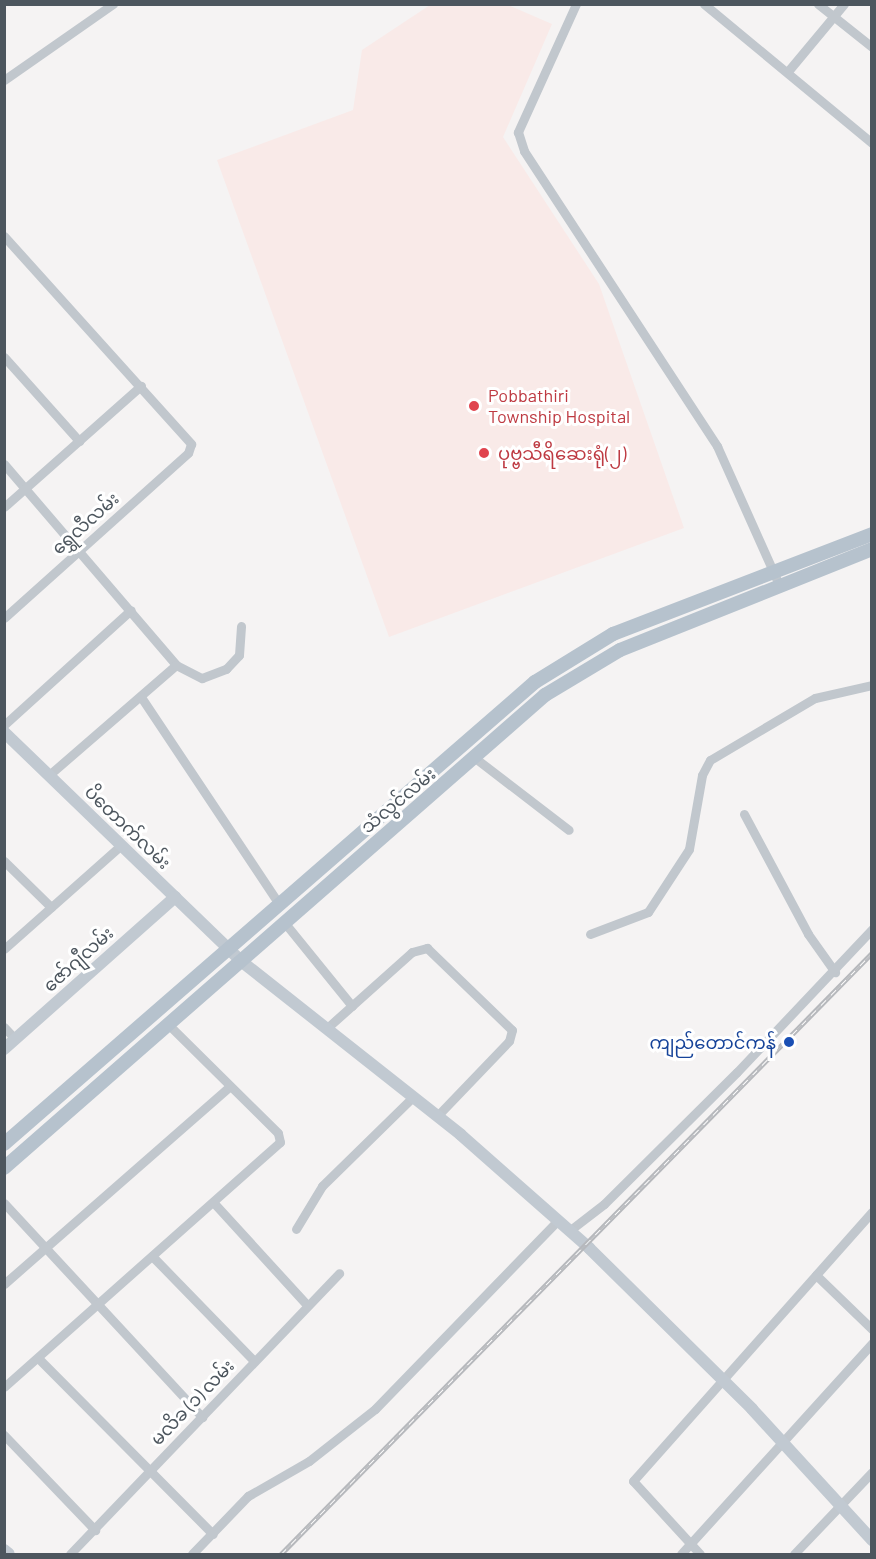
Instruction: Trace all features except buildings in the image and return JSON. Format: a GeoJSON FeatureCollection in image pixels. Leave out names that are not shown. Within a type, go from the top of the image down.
{"type":"FeatureCollection","features":[{"type":"Feature","properties":{"kind":"main road","name":"သံလွင်လမ်း"},"geometry":{"type":"LineString","coordinates":[[4,1168],[170,1026],[343,870],[582,670],[872,534]]}},
{"type":"Feature","properties":{"kind":"main road","name":"သံလွင်လမ်း"},"geometry":{"type":"LineString","coordinates":[[279,904],[561,666],[613,634],[872,549]]}},
{"type":"Feature","properties":{"kind":"main road"},"geometry":{"type":"LineString","coordinates":[[4,1144],[279,904]]}},
{"type":"Feature","properties":{"kind":"street"},"geometry":{"type":"LineString","coordinates":[[4,80],[113,4]]}},
{"type":"Feature","properties":{"kind":"street"},"geometry":{"type":"LineString","coordinates":[[576,4],[518,132],[524,151],[717,446],[778,580]]}},
{"type":"Feature","properties":{"kind":"street"},"geometry":{"type":"LineString","coordinates":[[704,4],[789,70],[872,143]]}},
{"type":"Feature","properties":{"kind":"street"},"geometry":{"type":"LineString","coordinates":[[818,4],[872,47]]}},
{"type":"Feature","properties":{"kind":"street"},"geometry":{"type":"LineString","coordinates":[[789,70],[843,4]]}},
{"type":"Feature","properties":{"kind":"street"},"geometry":{"type":"LineString","coordinates":[[4,236],[141,386],[4,507]]}},
{"type":"Feature","properties":{"kind":"street"},"geometry":{"type":"LineString","coordinates":[[4,357],[79,441]]}},
{"type":"Feature","properties":{"kind":"street","name":"ရွှေလီလမ်း"},"geometry":{"type":"LineString","coordinates":[[4,618],[188,453],[189,440],[141,386]]}},
{"type":"Feature","properties":{"kind":"street"},"geometry":{"type":"LineString","coordinates":[[4,464],[81,549],[176,665],[202,678],[226,669],[239,655],[241,626]]}},
{"type":"Feature","properties":{"kind":"street"},"geometry":{"type":"LineString","coordinates":[[4,725],[132,610]]}},
{"type":"Feature","properties":{"kind":"street"},"geometry":{"type":"LineString","coordinates":[[48,776],[176,665]]}},
{"type":"Feature","properties":{"kind":"street"},"geometry":{"type":"LineString","coordinates":[[590,934],[648,912],[689,849],[702,775],[710,760],[815,698],[872,685]]}},
{"type":"Feature","properties":{"kind":"street"},"geometry":{"type":"LineString","coordinates":[[141,697],[279,904]]}},
{"type":"Feature","properties":{"kind":"street","name":"ပိတောက်လမ်း"},"geometry":{"type":"LineString","coordinates":[[4,732],[241,961],[413,1096],[568,1230],[724,1380],[843,1504],[872,1540]]}},
{"type":"Feature","properties":{"kind":"street"},"geometry":{"type":"LineString","coordinates":[[475,758],[569,830]]}},
{"type":"Feature","properties":{"kind":"street"},"geometry":{"type":"LineString","coordinates":[[744,814],[808,934],[835,972]]}},
{"type":"Feature","properties":{"kind":"street"},"geometry":{"type":"LineString","coordinates":[[4,949],[122,845]]}},
{"type":"Feature","properties":{"kind":"street"},"geometry":{"type":"LineString","coordinates":[[4,861],[51,907]]}},
{"type":"Feature","properties":{"kind":"street","name":"ဇော်ဂျီလမ်း"},"geometry":{"type":"LineString","coordinates":[[4,1049],[175,897]]}},
{"type":"Feature","properties":{"kind":"street"},"geometry":{"type":"LineString","coordinates":[[284,922],[352,1006]]}},
{"type":"Feature","properties":{"kind":"street"},"geometry":{"type":"LineString","coordinates":[[568,1230],[620,1188],[835,972],[872,929]]}},
{"type":"Feature","properties":{"kind":"street"},"geometry":{"type":"LineString","coordinates":[[327,1028],[420,947],[458,974],[509,1023],[509,1041],[437,1116]]}},
{"type":"Feature","properties":{"kind":"street"},"geometry":{"type":"LineString","coordinates":[[4,1387],[280,1142],[278,1133],[170,1026]]}},
{"type":"Feature","properties":{"kind":"street"},"geometry":{"type":"LineString","coordinates":[[4,1027],[15,1039]]}},
{"type":"Feature","properties":{"kind":"street"},"geometry":{"type":"LineString","coordinates":[[4,1284],[230,1086]]}},
{"type":"Feature","properties":{"kind":"street"},"geometry":{"type":"LineString","coordinates":[[296,1229],[322,1186],[413,1096]]}},
{"type":"Feature","properties":{"kind":"street"},"geometry":{"type":"LineString","coordinates":[[213,1202],[307,1305]]}},
{"type":"Feature","properties":{"kind":"street"},"geometry":{"type":"LineString","coordinates":[[4,1203],[202,1417]]}},
{"type":"Feature","properties":{"kind":"street"},"geometry":{"type":"LineString","coordinates":[[700,1554],[633,1481],[872,1212]]}},
{"type":"Feature","properties":{"kind":"street"},"geometry":{"type":"LineString","coordinates":[[192,1554],[248,1496],[309,1461],[375,1409],[557,1221]]}},
{"type":"Feature","properties":{"kind":"street"},"geometry":{"type":"LineString","coordinates":[[152,1256],[254,1361]]}},
{"type":"Feature","properties":{"kind":"street","name":"မလိခ (၁) လမ်း"},"geometry":{"type":"LineString","coordinates":[[70,1554],[339,1273]]}},
{"type":"Feature","properties":{"kind":"street"},"geometry":{"type":"LineString","coordinates":[[816,1275],[872,1329]]}},
{"type":"Feature","properties":{"kind":"street"},"geometry":{"type":"LineString","coordinates":[[681,1554],[785,1444],[872,1343]]}},
{"type":"Feature","properties":{"kind":"street"},"geometry":{"type":"LineString","coordinates":[[38,1358],[148,1473],[213,1534]]}},
{"type":"Feature","properties":{"kind":"street"},"geometry":{"type":"LineString","coordinates":[[4,1435],[95,1530]]}},
{"type":"Feature","properties":{"kind":"street"},"geometry":{"type":"LineString","coordinates":[[794,1554],[872,1472]]}},
{"type":"Feature","properties":{"kind":"street"},"geometry":{"type":"LineString","coordinates":[[4,1550],[9,1554]]}},
{"type":"Feature","properties":{"kind":"shaded area","name":"Pobbathiri Township Hospital"},"geometry":{"type":"Polygon","coordinates":[[[430,5],[508,5],[552,24],[503,137],[599,284],[684,528],[389,637],[217,160],[353,110],[362,50],[430,5]]]}},
{"type":"Feature","properties":{"kind":"railway"},"geometry":{"type":"LineString","coordinates":[[281,1554],[872,953]]}},
{"type":"Feature","properties":{"kind":"place","name":"Pobbathiri Township Hospital"},"geometry":{"type":"Point","coordinates":[474,406]}},
{"type":"Feature","properties":{"kind":"place","name":"ပုဗ္ဗသီရိဆေးရုံ(၂)"},"geometry":{"type":"Point","coordinates":[484,453]}},
{"type":"Feature","properties":{"kind":"place","name":"ကျည်တောင်ကန်"},"geometry":{"type":"Point","coordinates":[789,1042]}}]}
